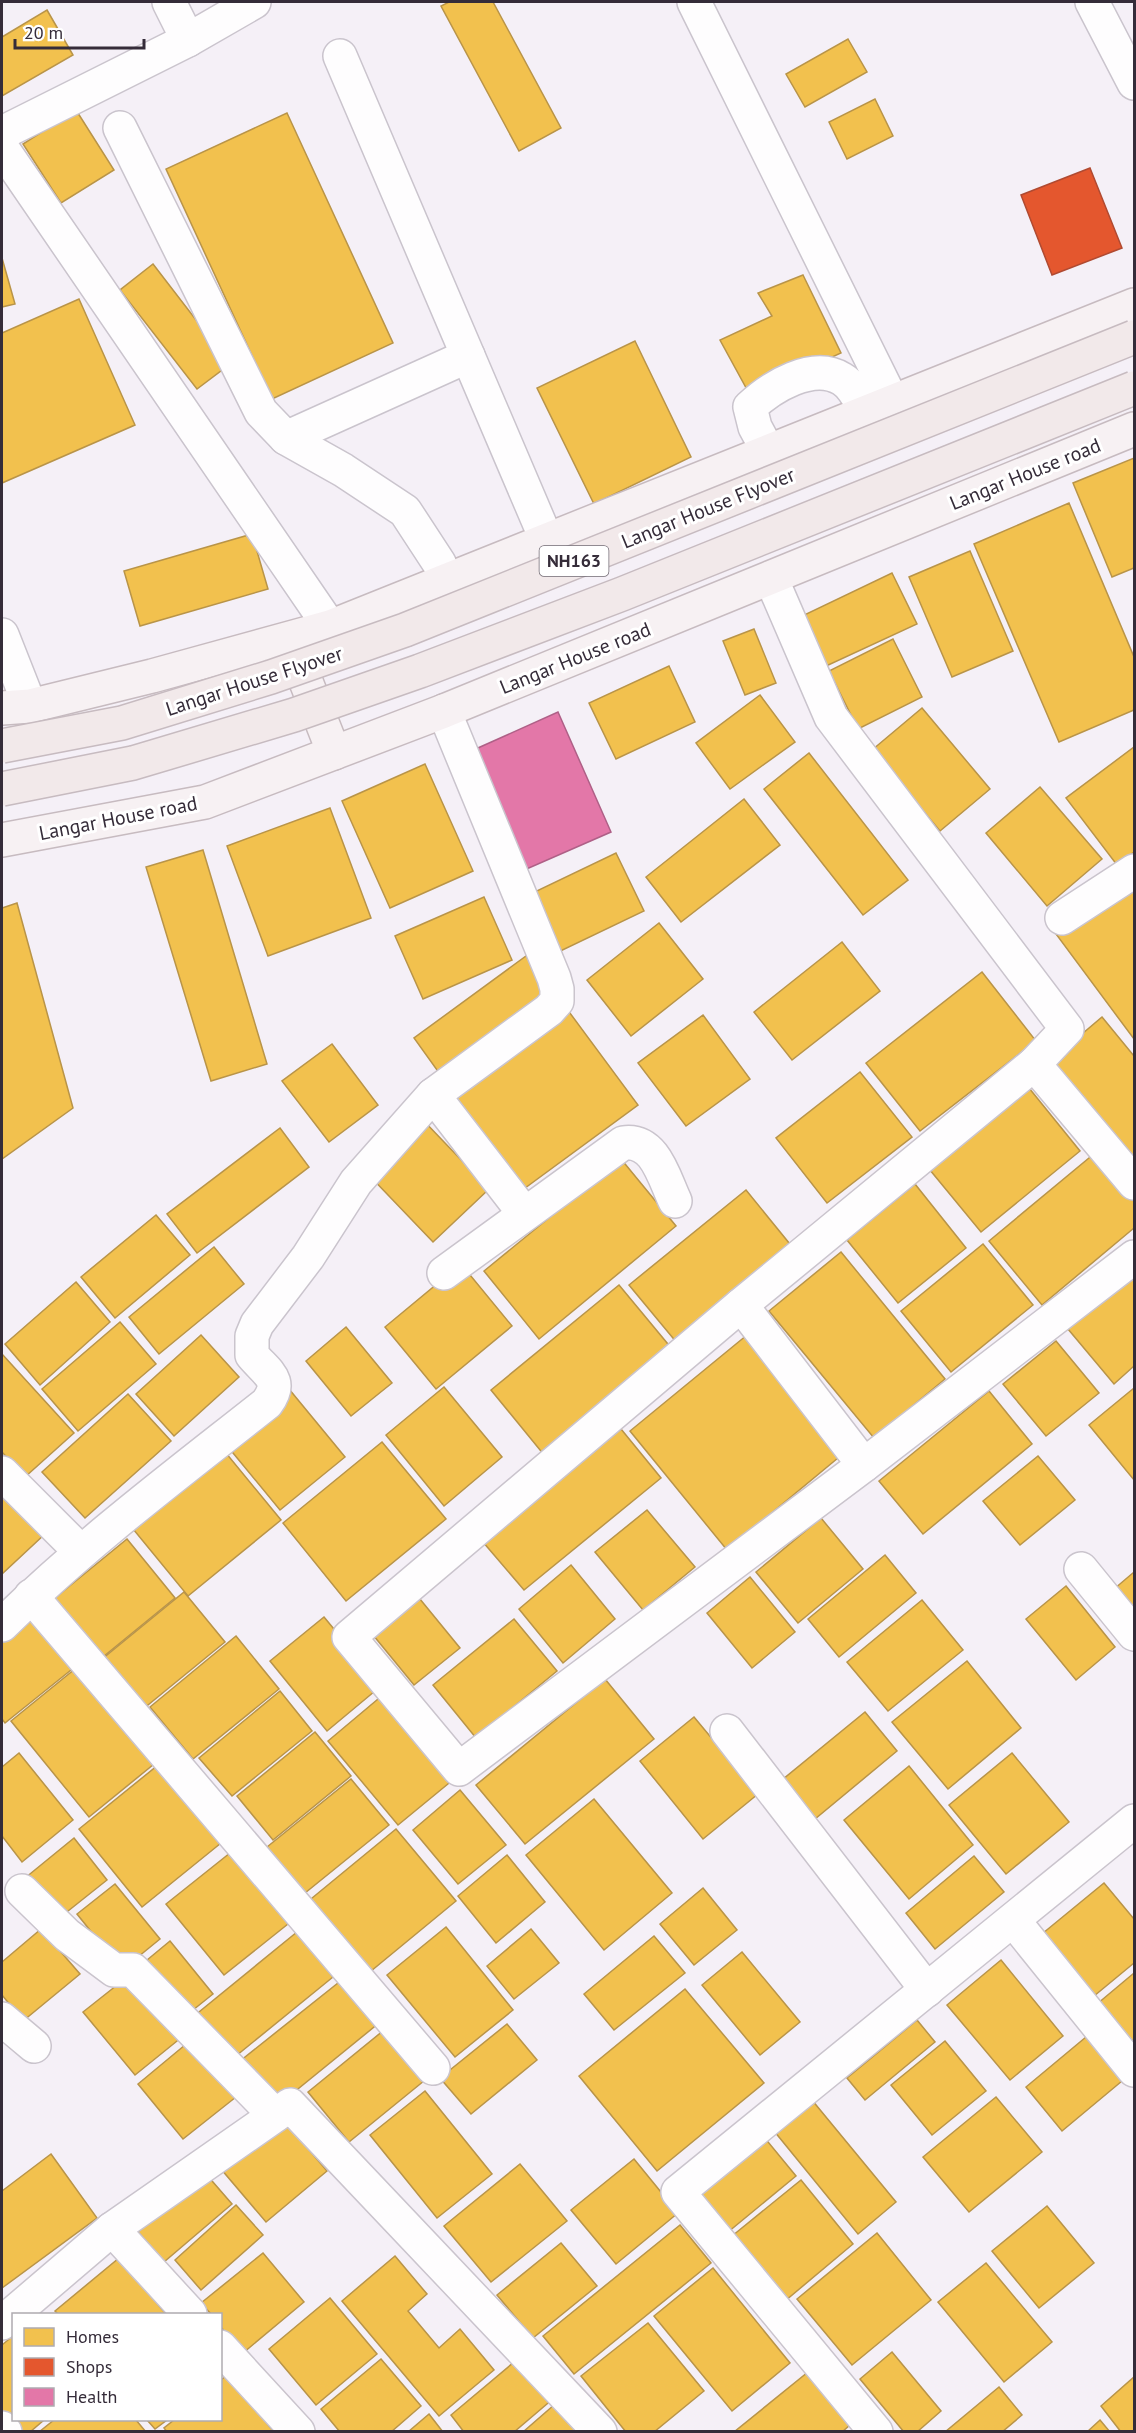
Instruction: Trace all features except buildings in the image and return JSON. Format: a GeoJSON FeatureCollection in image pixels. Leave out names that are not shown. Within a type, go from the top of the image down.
{"type":"FeatureCollection","features":[{"type":"Feature","properties":{"kind":"highway","name":"Langar House Flyover"},"geometry":{"type":"LineString","coordinates":[[2,746],[122,723],[271,677],[405,630],[1134,337]]}},
{"type":"Feature","properties":{"kind":"highway","name":"NH163"},"geometry":{"type":"LineString","coordinates":[[2,789],[133,763],[294,715],[420,671],[622,594],[1134,388]]}},
{"type":"Feature","properties":{"kind":"main road"},"geometry":{"type":"LineString","coordinates":[[16,707],[330,627],[1134,305]]}},
{"type":"Feature","properties":{"kind":"main road","name":"Langar House road"},"geometry":{"type":"LineString","coordinates":[[2,840],[205,802],[444,711],[1134,429]]}},
{"type":"Feature","properties":{"kind":"main road"},"geometry":{"type":"LineString","coordinates":[[290,639],[334,753]]}},
{"type":"Feature","properties":{"kind":"street"},"geometry":{"type":"LineString","coordinates":[[169,2],[188,40]]}},
{"type":"Feature","properties":{"kind":"street"},"geometry":{"type":"LineString","coordinates":[[2,133],[188,40],[254,2]]}},
{"type":"Feature","properties":{"kind":"street"},"geometry":{"type":"LineString","coordinates":[[694,2],[880,408]]}},
{"type":"Feature","properties":{"kind":"street"},"geometry":{"type":"LineString","coordinates":[[1092,2],[1134,83]]}},
{"type":"Feature","properties":{"kind":"street"},"geometry":{"type":"LineString","coordinates":[[340,56],[547,541]]}},
{"type":"Feature","properties":{"kind":"street"},"geometry":{"type":"LineString","coordinates":[[120,128],[261,412],[286,438],[343,470],[405,511],[439,562],[447,581]]}},
{"type":"Feature","properties":{"kind":"street"},"geometry":{"type":"LineString","coordinates":[[2,148],[330,627]]}},
{"type":"Feature","properties":{"kind":"street"},"geometry":{"type":"LineString","coordinates":[[286,438],[468,356]]}},
{"type":"Feature","properties":{"kind":"street"},"geometry":{"type":"LineString","coordinates":[[768,451],[755,427],[750,407],[763,395],[788,382],[809,374],[830,373],[880,408]]}},
{"type":"Feature","properties":{"kind":"street"},"geometry":{"type":"LineString","coordinates":[[771,578],[831,717],[1067,1029],[1034,1064],[741,1305],[349,1637],[459,1769],[864,1465],[1134,1257]]}},
{"type":"Feature","properties":{"kind":"street"},"geometry":{"type":"LineString","coordinates":[[2,635],[16,707]]}},
{"type":"Feature","properties":{"kind":"street"},"geometry":{"type":"LineString","coordinates":[[2,1625],[81,1552],[267,1403],[275,1393],[271,1377],[252,1355],[252,1336],[257,1324],[308,1257],[356,1182],[433,1095],[540,1018],[557,1001],[557,989],[444,711]]}},
{"type":"Feature","properties":{"kind":"street"},"geometry":{"type":"LineString","coordinates":[[1062,918],[1134,871]]}},
{"type":"Feature","properties":{"kind":"street"},"geometry":{"type":"LineString","coordinates":[[1034,1064],[1134,1183]]}},
{"type":"Feature","properties":{"kind":"street"},"geometry":{"type":"LineString","coordinates":[[433,1095],[524,1213]]}},
{"type":"Feature","properties":{"kind":"street"},"geometry":{"type":"LineString","coordinates":[[444,1273],[623,1143],[635,1141],[650,1151],[675,1201]]}},
{"type":"Feature","properties":{"kind":"street"},"geometry":{"type":"LineString","coordinates":[[741,1305],[864,1465]]}},
{"type":"Feature","properties":{"kind":"street"},"geometry":{"type":"LineString","coordinates":[[2,1473],[81,1552]]}},
{"type":"Feature","properties":{"kind":"street"},"geometry":{"type":"LineString","coordinates":[[1081,1569],[1134,1635]]}},
{"type":"Feature","properties":{"kind":"street"},"geometry":{"type":"LineString","coordinates":[[31,1596],[432,2068]]}},
{"type":"Feature","properties":{"kind":"street"},"geometry":{"type":"LineString","coordinates":[[727,1731],[927,1990]]}},
{"type":"Feature","properties":{"kind":"street"},"geometry":{"type":"LineString","coordinates":[[876,2432],[678,2192],[1134,1821]]}},
{"type":"Feature","properties":{"kind":"street"},"geometry":{"type":"LineString","coordinates":[[22,1891],[68,1935],[114,1970],[133,1970],[275,2115]]}},
{"type":"Feature","properties":{"kind":"street"},"geometry":{"type":"LineString","coordinates":[[1013,1920],[1134,2070]]}},
{"type":"Feature","properties":{"kind":"street"},"geometry":{"type":"LineString","coordinates":[[2,2019],[34,2046]]}},
{"type":"Feature","properties":{"kind":"street"},"geometry":{"type":"LineString","coordinates":[[14,2313],[112,2229],[291,2105],[600,2432]]}},
{"type":"Feature","properties":{"kind":"street"},"geometry":{"type":"LineString","coordinates":[[112,2229],[189,2313]]}},
{"type":"Feature","properties":{"kind":"street"},"geometry":{"type":"LineString","coordinates":[[222,2349],[298,2432]]}},
{"type":"Feature","properties":{"kind":"street"},"geometry":{"type":"LineString","coordinates":[[2,2428],[5,2432]]}}]}
